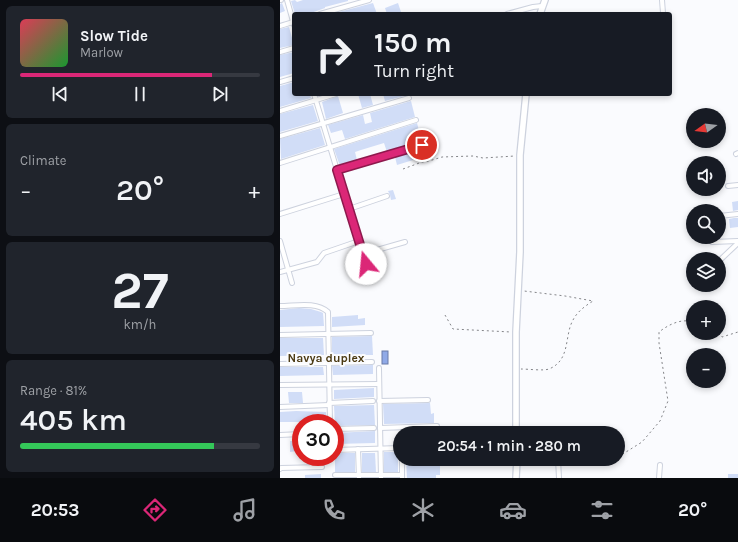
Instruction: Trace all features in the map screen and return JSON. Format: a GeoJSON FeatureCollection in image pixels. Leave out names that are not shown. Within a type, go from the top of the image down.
{"type":"FeatureCollection","features":[{"type":"Feature","properties":{"kind":"street"},"geometry":{"type":"LineString","coordinates":[[287,0],[292,17]]}},
{"type":"Feature","properties":{"kind":"street"},"geometry":{"type":"LineString","coordinates":[[327,12],[369,0]]}},
{"type":"Feature","properties":{"kind":"street"},"geometry":{"type":"LineString","coordinates":[[540,12],[545,0]]}},
{"type":"Feature","properties":{"kind":"street"},"geometry":{"type":"LineString","coordinates":[[662,0],[663,12]]}},
{"type":"Feature","properties":{"kind":"street"},"geometry":{"type":"LineString","coordinates":[[513,12],[532,6],[542,6]]}},
{"type":"Feature","properties":{"kind":"street"},"geometry":{"type":"LineString","coordinates":[[280,26],[292,24]]}},
{"type":"Feature","properties":{"kind":"street"},"geometry":{"type":"LineString","coordinates":[[280,52],[292,49]]}},
{"type":"Feature","properties":{"kind":"street"},"geometry":{"type":"LineString","coordinates":[[280,82],[292,79]]}},
{"type":"Feature","properties":{"kind":"street"},"geometry":{"type":"LineString","coordinates":[[315,96],[369,275]]}},
{"type":"Feature","properties":{"kind":"street"},"geometry":{"type":"LineString","coordinates":[[280,111],[329,96]]}},
{"type":"Feature","properties":{"kind":"street"},"geometry":{"type":"LineString","coordinates":[[516,426],[516,332],[520,252],[520,155],[526,96]]}},
{"type":"Feature","properties":{"kind":"street"},"geometry":{"type":"LineString","coordinates":[[280,136],[410,98]]}},
{"type":"Feature","properties":{"kind":"street"},"geometry":{"type":"LineString","coordinates":[[280,163],[416,120]]}},
{"type":"Feature","properties":{"kind":"street"},"geometry":{"type":"LineString","coordinates":[[337,170],[422,145]]}},
{"type":"Feature","properties":{"kind":"street"},"geometry":{"type":"LineString","coordinates":[[728,186],[738,185]]}},
{"type":"Feature","properties":{"kind":"street"},"geometry":{"type":"LineString","coordinates":[[280,214],[344,194]]}},
{"type":"Feature","properties":{"kind":"street"},"geometry":{"type":"LineString","coordinates":[[349,209],[387,196]]}},
{"type":"Feature","properties":{"kind":"street"},"geometry":{"type":"LineString","coordinates":[[726,215],[738,214]]}},
{"type":"Feature","properties":{"kind":"street"},"geometry":{"type":"LineString","coordinates":[[280,241],[292,283]]}},
{"type":"Feature","properties":{"kind":"street"},"geometry":{"type":"LineString","coordinates":[[280,272],[317,262],[324,253],[359,242]]}},
{"type":"Feature","properties":{"kind":"street"},"geometry":{"type":"LineString","coordinates":[[363,254],[405,242]]}},
{"type":"Feature","properties":{"kind":"street"},"geometry":{"type":"LineString","coordinates":[[726,242],[738,242]]}},
{"type":"Feature","properties":{"kind":"street"},"geometry":{"type":"LineString","coordinates":[[726,254],[738,242]]}},
{"type":"Feature","properties":{"kind":"street"},"geometry":{"type":"LineString","coordinates":[[280,306],[312,305],[328,312],[330,414]]}},
{"type":"Feature","properties":{"kind":"street"},"geometry":{"type":"LineString","coordinates":[[280,335],[371,333]]}},
{"type":"Feature","properties":{"kind":"street"},"geometry":{"type":"LineString","coordinates":[[280,364],[372,362]]}},
{"type":"Feature","properties":{"kind":"street"},"geometry":{"type":"LineString","coordinates":[[378,368],[381,477]]}},
{"type":"Feature","properties":{"kind":"street"},"geometry":{"type":"LineString","coordinates":[[280,385],[379,384]]}},
{"type":"Feature","properties":{"kind":"street"},"geometry":{"type":"LineString","coordinates":[[379,401],[428,400]]}},
{"type":"Feature","properties":{"kind":"street"},"geometry":{"type":"LineString","coordinates":[[280,407],[373,401]]}},
{"type":"Feature","properties":{"kind":"street"},"geometry":{"type":"LineString","coordinates":[[344,429],[374,428]]}},
{"type":"Feature","properties":{"kind":"street"},"geometry":{"type":"LineString","coordinates":[[380,428],[393,428]]}},
{"type":"Feature","properties":{"kind":"street"},"geometry":{"type":"LineString","coordinates":[[280,435],[292,434]]}},
{"type":"Feature","properties":{"kind":"street"},"geometry":{"type":"LineString","coordinates":[[344,450],[393,448]]}},
{"type":"Feature","properties":{"kind":"street"},"geometry":{"type":"LineString","coordinates":[[358,449],[359,477]]}},
{"type":"Feature","properties":{"kind":"street"},"geometry":{"type":"LineString","coordinates":[[659,478],[660,465]]}},
{"type":"Feature","properties":{"kind":"street"},"geometry":{"type":"LineString","coordinates":[[335,475],[359,477],[402,477],[402,466]]}},
{"type":"Feature","properties":{"kind":"street"},"geometry":{"type":"LineString","coordinates":[[516,478],[517,466]]}},
{"type":"Feature","properties":{"kind":"street"},"geometry":{"type":"LineString","coordinates":[[558,466],[559,478]]}},
{"type":"Feature","properties":{"kind":"street"},"geometry":{"type":"LineString","coordinates":[[280,469],[322,467]]}},
{"type":"Feature","properties":{"kind":"path"},"geometry":{"type":"LineString","coordinates":[[403,169],[442,157],[473,156],[483,158],[520,155]]}},
{"type":"Feature","properties":{"kind":"path"},"geometry":{"type":"LineString","coordinates":[[516,370],[549,370],[559,363],[565,354],[572,321],[583,308],[593,301],[565,296],[517,291]]}},
{"type":"Feature","properties":{"kind":"path"},"geometry":{"type":"LineString","coordinates":[[445,315],[453,329],[516,332]]}},
{"type":"Feature","properties":{"kind":"path"},"geometry":{"type":"LineString","coordinates":[[625,453],[642,442],[660,421],[668,401],[659,343],[659,332],[668,325],[686,321]]}},
{"type":"Feature","properties":{"kind":"path"},"geometry":{"type":"LineString","coordinates":[[726,336],[738,332]]}},
{"type":"Feature","properties":{"kind":"water"},"geometry":{"type":"Polygon","coordinates":[[[382,351],[388,351],[388,364],[382,364],[382,351]]]}},
{"type":"Feature","properties":{"kind":"building"},"geometry":{"type":"Polygon","coordinates":[[[348,0],[314,12],[294,12],[291,1],[348,0]]]}},
{"type":"Feature","properties":{"kind":"building"},"geometry":{"type":"Polygon","coordinates":[[[282,3],[285,11],[280,13],[280,4],[282,3]]]}},
{"type":"Feature","properties":{"kind":"building"},"geometry":{"type":"Polygon","coordinates":[[[373,3],[376,12],[339,12],[373,3]]]}},
{"type":"Feature","properties":{"kind":"building"},"geometry":{"type":"Polygon","coordinates":[[[398,3],[401,12],[386,12],[385,8],[398,3]]]}},
{"type":"Feature","properties":{"kind":"building"},"geometry":{"type":"Polygon","coordinates":[[[289,27],[292,38],[292,45],[280,48],[280,29],[289,27]]]}},
{"type":"Feature","properties":{"kind":"building"},"geometry":{"type":"Polygon","coordinates":[[[292,52],[292,74],[280,77],[280,55],[292,52]]]}},
{"type":"Feature","properties":{"kind":"building"},"geometry":{"type":"Polygon","coordinates":[[[292,83],[292,96],[310,96],[311,98],[280,107],[280,86],[292,83]]]}},
{"type":"Feature","properties":{"kind":"building"},"geometry":{"type":"Polygon","coordinates":[[[338,96],[343,113],[326,119],[322,102],[338,96]]]}},
{"type":"Feature","properties":{"kind":"building"},"geometry":{"type":"Polygon","coordinates":[[[359,96],[371,96],[373,105],[362,108],[359,96]]]}},
{"type":"Feature","properties":{"kind":"building"},"geometry":{"type":"Polygon","coordinates":[[[384,96],[404,96],[385,101],[384,96]]]}},
{"type":"Feature","properties":{"kind":"building"},"geometry":{"type":"Polygon","coordinates":[[[411,101],[415,117],[345,139],[342,130],[331,133],[328,125],[363,115],[365,124],[372,122],[370,113],[411,101]]]}},
{"type":"Feature","properties":{"kind":"building"},"geometry":{"type":"Polygon","coordinates":[[[313,105],[318,121],[280,132],[280,114],[313,105]]]}},
{"type":"Feature","properties":{"kind":"building"},"geometry":{"type":"Polygon","coordinates":[[[417,123],[422,142],[387,152],[384,143],[355,152],[357,160],[340,166],[334,149],[417,123]]]}},
{"type":"Feature","properties":{"kind":"building"},"geometry":{"type":"Polygon","coordinates":[[[320,128],[325,145],[281,159],[280,139],[320,128]]]}},
{"type":"Feature","properties":{"kind":"building"},"geometry":{"type":"Polygon","coordinates":[[[424,148],[426,156],[397,165],[395,157],[424,148]]]}},
{"type":"Feature","properties":{"kind":"building"},"geometry":{"type":"Polygon","coordinates":[[[393,190],[396,199],[391,200],[388,191],[393,190]]]}},
{"type":"Feature","properties":{"kind":"building"},"geometry":{"type":"Polygon","coordinates":[[[738,201],[738,210],[733,211],[732,202],[738,201]]]}},
{"type":"Feature","properties":{"kind":"building"},"geometry":{"type":"Polygon","coordinates":[[[738,218],[738,227],[730,228],[729,219],[738,218]]]}},
{"type":"Feature","properties":{"kind":"building"},"geometry":{"type":"Polygon","coordinates":[[[299,308],[311,309],[323,313],[324,326],[280,327],[280,310],[299,308]]]}},
{"type":"Feature","properties":{"kind":"building"},"geometry":{"type":"Polygon","coordinates":[[[358,315],[358,319],[365,318],[365,325],[332,327],[332,317],[358,315]]]}},
{"type":"Feature","properties":{"kind":"building"},"geometry":{"type":"Polygon","coordinates":[[[372,336],[373,355],[332,355],[332,337],[372,336]]]}},
{"type":"Feature","properties":{"kind":"building"},"geometry":{"type":"Polygon","coordinates":[[[280,338],[323,338],[324,355],[280,356],[280,338]]]}},
{"type":"Feature","properties":{"kind":"building"},"geometry":{"type":"Polygon","coordinates":[[[373,365],[373,374],[333,375],[332,366],[373,365]]]}},
{"type":"Feature","properties":{"kind":"building"},"geometry":{"type":"Polygon","coordinates":[[[280,367],[323,367],[324,375],[280,376],[280,367]]]}},
{"type":"Feature","properties":{"kind":"building"},"geometry":{"type":"Polygon","coordinates":[[[374,388],[374,397],[334,399],[334,390],[374,388]]]}},
{"type":"Feature","properties":{"kind":"building"},"geometry":{"type":"Polygon","coordinates":[[[288,392],[302,392],[303,403],[289,403],[288,392]]]}},
{"type":"Feature","properties":{"kind":"building"},"geometry":{"type":"Polygon","coordinates":[[[430,403],[431,414],[434,413],[434,423],[384,424],[383,404],[430,403]]]}},
{"type":"Feature","properties":{"kind":"building"},"geometry":{"type":"Polygon","coordinates":[[[374,405],[375,425],[344,426],[344,414],[334,414],[334,406],[374,405]]]}},
{"type":"Feature","properties":{"kind":"building"},"geometry":{"type":"Polygon","coordinates":[[[280,412],[326,412],[326,414],[292,414],[292,422],[280,422],[280,412]]]}},
{"type":"Feature","properties":{"kind":"building"},"geometry":{"type":"Polygon","coordinates":[[[375,431],[375,443],[344,444],[344,433],[375,431]]]}},
{"type":"Feature","properties":{"kind":"building"},"geometry":{"type":"Polygon","coordinates":[[[290,441],[292,441],[292,452],[290,452],[290,441]]]}},
{"type":"Feature","properties":{"kind":"building"},"geometry":{"type":"Polygon","coordinates":[[[384,452],[393,452],[393,466],[398,466],[398,472],[384,472],[384,452]]]}},
{"type":"Feature","properties":{"kind":"building"},"geometry":{"type":"Polygon","coordinates":[[[344,453],[355,453],[355,472],[335,472],[335,466],[344,466],[344,453]]]}},
{"type":"Feature","properties":{"kind":"building"},"geometry":{"type":"Polygon","coordinates":[[[362,453],[375,453],[376,472],[362,472],[362,453]]]}},
{"type":"Feature","properties":{"kind":"building"},"geometry":{"type":"Polygon","coordinates":[[[406,466],[440,466],[440,475],[436,475],[436,478],[407,478],[406,466]]]}},
{"type":"Feature","properties":{"kind":"building"},"geometry":{"type":"Polygon","coordinates":[[[321,474],[321,478],[305,478],[305,475],[321,474]]]}},
{"type":"Feature","properties":{"kind":"building"},"geometry":{"type":"Polygon","coordinates":[[[728,474],[738,474],[738,478],[728,478],[728,474]]]}},
{"type":"Feature","properties":{"kind":"district","name":"Navya duplex"},"geometry":{"type":"Point","coordinates":[326,358]}},
{"type":"Feature","properties":{"kind":"route"},"geometry":{"type":"LineString","coordinates":[[366,264],[337,170],[422,145]]}}]}
